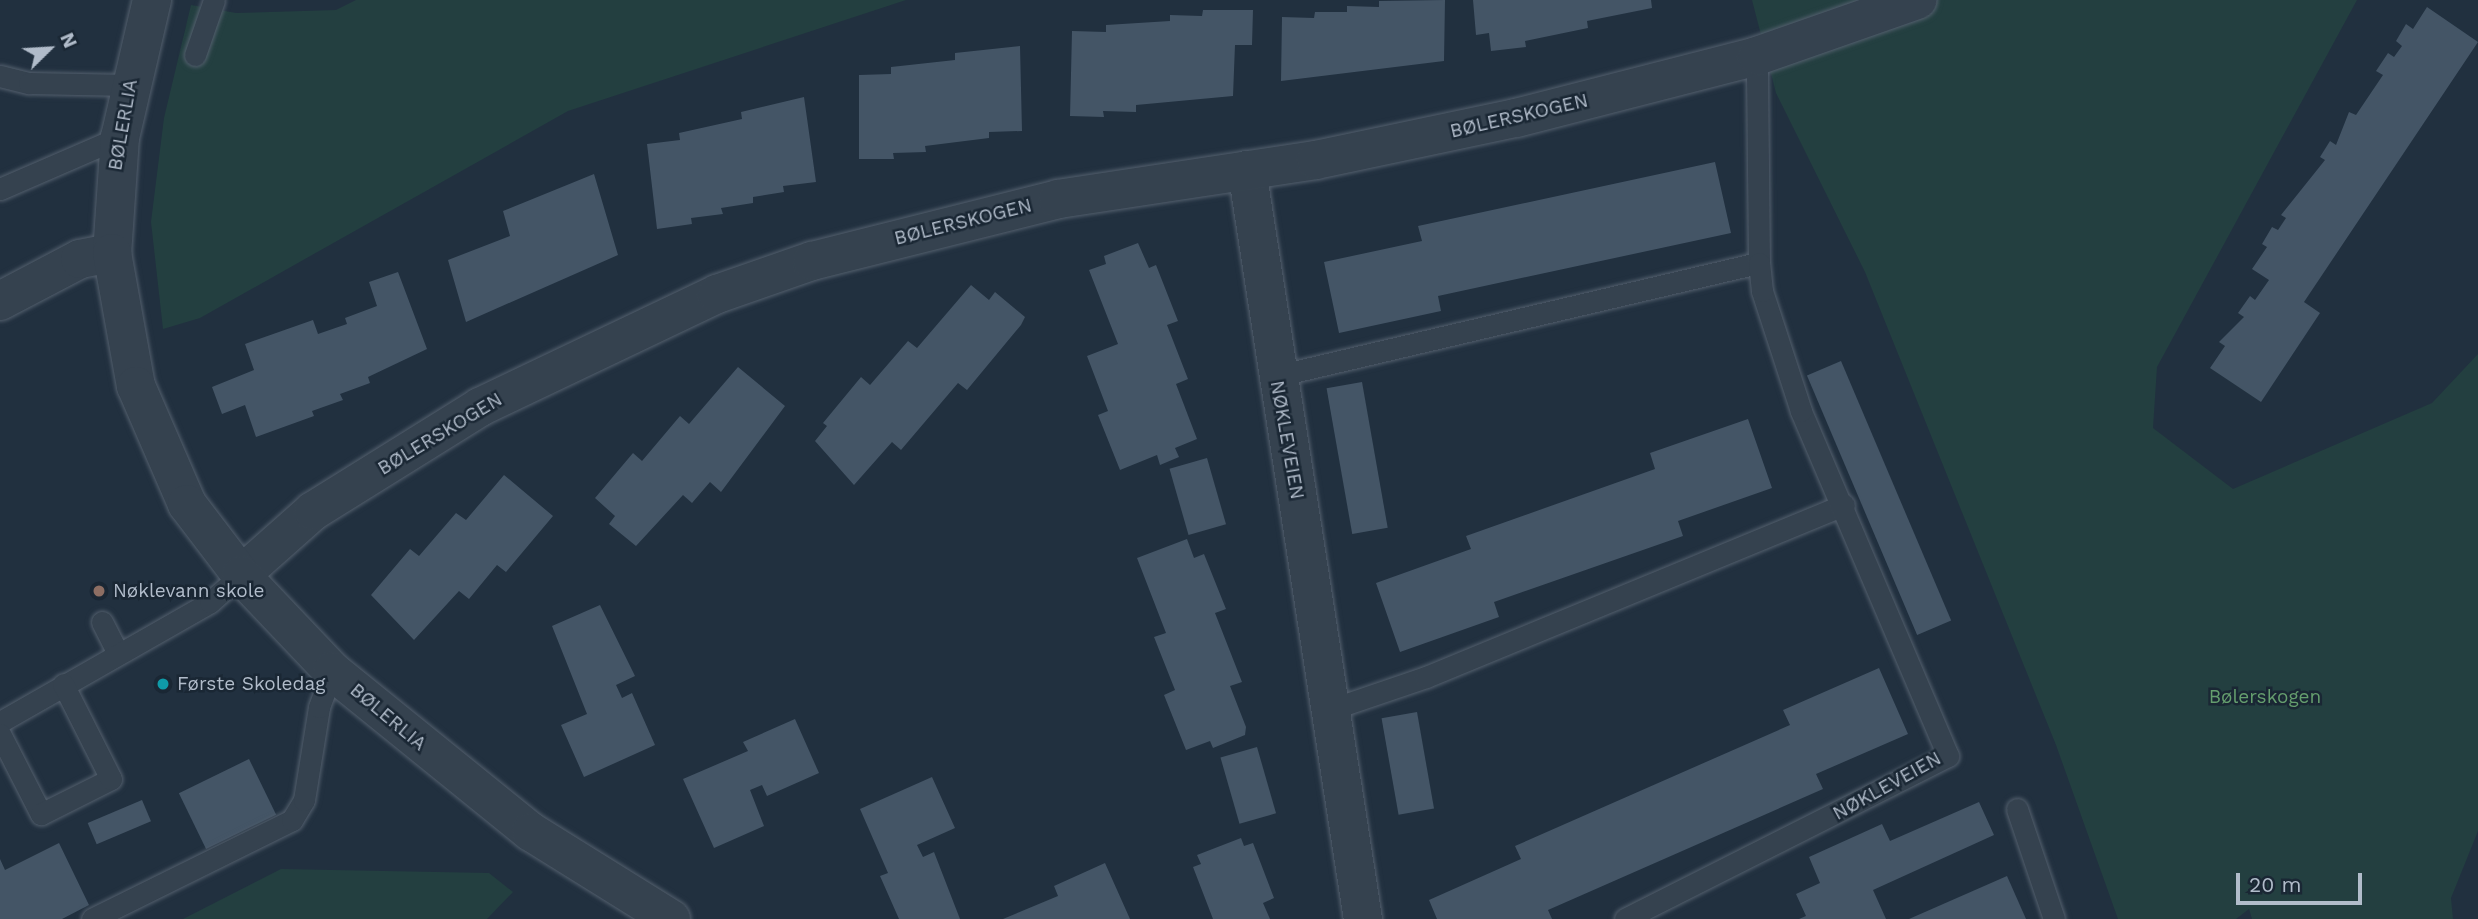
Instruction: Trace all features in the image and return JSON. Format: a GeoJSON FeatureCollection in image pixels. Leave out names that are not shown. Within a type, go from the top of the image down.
{"type":"FeatureCollection","features":[{"type":"Feature","properties":{"kind":"street","name":"BØLERLIA"},"geometry":{"type":"LineString","coordinates":[[152,0],[120,137],[112,253],[120,317],[149,426],[187,504],[241,575],[332,671],[531,832],[671,919]]}},
{"type":"Feature","properties":{"kind":"street","name":"BØLERSKOGEN"},"geometry":{"type":"LineString","coordinates":[[241,575],[313,511],[480,407],[717,294],[959,220],[1128,185],[1247,170],[1516,118],[1757,56],[1917,0]]}},
{"type":"Feature","properties":{"kind":"street","name":"NØKLEVEIEN"},"geometry":{"type":"LineString","coordinates":[[1247,170],[1276,376],[1363,919]]}},
{"type":"Feature","properties":{"kind":"street"},"geometry":{"type":"LineString","coordinates":[[0,301],[80,259],[112,253]]}},
{"type":"Feature","properties":{"kind":"lane"},"geometry":{"type":"LineString","coordinates":[[195,55],[214,0]]}},
{"type":"Feature","properties":{"kind":"lane"},"geometry":{"type":"LineString","coordinates":[[1276,376],[1759,263],[1757,56]]}},
{"type":"Feature","properties":{"kind":"lane"},"geometry":{"type":"LineString","coordinates":[[0,76],[29,83],[130,85]]}},
{"type":"Feature","properties":{"kind":"lane"},"geometry":{"type":"LineString","coordinates":[[0,190],[120,137]]}},
{"type":"Feature","properties":{"kind":"lane","name":"NØKLEVEIEN"},"geometry":{"type":"LineString","coordinates":[[1625,919],[1948,756],[1844,505],[1801,411],[1762,291],[1759,263]]}},
{"type":"Feature","properties":{"kind":"lane"},"geometry":{"type":"LineString","coordinates":[[1329,710],[1426,677],[1844,505]]}},
{"type":"Feature","properties":{"kind":"lane"},"geometry":{"type":"LineString","coordinates":[[0,722],[62,684],[210,603],[241,575]]}},
{"type":"Feature","properties":{"kind":"lane"},"geometry":{"type":"LineString","coordinates":[[102,622],[118,653]]}},
{"type":"Feature","properties":{"kind":"lane"},"geometry":{"type":"LineString","coordinates":[[92,919],[292,820],[304,800],[319,707],[332,671]]}},
{"type":"Feature","properties":{"kind":"lane"},"geometry":{"type":"LineString","coordinates":[[0,734],[41,814],[111,779],[62,684]]}},
{"type":"Feature","properties":{"kind":"lane"},"geometry":{"type":"LineString","coordinates":[[2017,809],[2054,919]]}},
{"type":"Feature","properties":{"kind":"green space"},"geometry":{"type":"Polygon","coordinates":[[[356,0],[906,0],[568,111],[200,318],[163,329],[151,222],[164,118],[191,5],[236,13],[336,10],[356,0]]]}},
{"type":"Feature","properties":{"kind":"green space","name":"Bølerskogen"},"geometry":{"type":"Polygon","coordinates":[[[1752,0],[2357,0],[2157,367],[2153,428],[2233,489],[2432,403],[2478,354],[2478,831],[2451,898],[2453,919],[2252,919],[2249,909],[2236,919],[2118,919],[2056,745],[1865,272],[1776,93],[1752,0]]]}},
{"type":"Feature","properties":{"kind":"green space"},"geometry":{"type":"Polygon","coordinates":[[[281,869],[489,873],[513,892],[487,919],[183,919],[281,869]]]}},
{"type":"Feature","properties":{"kind":"building"},"geometry":{"type":"Polygon","coordinates":[[[1445,0],[1444,61],[1281,81],[1282,17],[1314,18],[1315,12],[1347,12],[1347,6],[1379,7],[1379,1],[1445,0]]]}},
{"type":"Feature","properties":{"kind":"building"},"geometry":{"type":"Polygon","coordinates":[[[1473,0],[1651,0],[1652,8],[1587,21],[1588,28],[1525,41],[1526,47],[1491,51],[1489,33],[1476,35],[1473,0]]]}},
{"type":"Feature","properties":{"kind":"building"},"geometry":{"type":"Polygon","coordinates":[[[2427,7],[2478,42],[2304,302],[2320,313],[2261,402],[2210,368],[2225,346],[2219,342],[2244,317],[2238,313],[2250,296],[2255,300],[2269,280],[2252,269],[2267,247],[2262,244],[2272,227],[2278,230],[2286,218],[2281,215],[2325,160],[2320,157],[2330,141],[2336,145],[2349,112],[2356,115],[2383,75],[2376,71],[2388,53],[2394,57],[2402,46],[2396,41],[2406,24],[2413,29],[2427,7]]]}},
{"type":"Feature","properties":{"kind":"building"},"geometry":{"type":"Polygon","coordinates":[[[1203,10],[1253,10],[1252,45],[1235,45],[1233,96],[1136,105],[1136,112],[1103,111],[1104,117],[1070,116],[1072,31],[1106,32],[1106,25],[1170,21],[1170,15],[1202,16],[1203,10]]]}},
{"type":"Feature","properties":{"kind":"building"},"geometry":{"type":"Polygon","coordinates":[[[1020,46],[1022,131],[989,132],[989,138],[925,146],[926,152],[893,153],[894,159],[859,159],[859,75],[891,74],[891,67],[955,60],[955,53],[1020,46]]]}},
{"type":"Feature","properties":{"kind":"building"},"geometry":{"type":"Polygon","coordinates":[[[804,97],[816,182],[783,186],[784,192],[753,197],[753,203],[721,208],[723,214],[691,218],[692,224],[657,229],[647,144],[680,140],[679,133],[742,119],[741,112],[804,97]]]}},
{"type":"Feature","properties":{"kind":"building"},"geometry":{"type":"Polygon","coordinates":[[[1715,162],[1731,233],[1438,296],[1441,311],[1339,333],[1324,262],[1422,241],[1418,226],[1715,162]]]}},
{"type":"Feature","properties":{"kind":"building"},"geometry":{"type":"Polygon","coordinates":[[[594,174],[618,255],[466,322],[448,260],[510,236],[503,211],[594,174]]]}},
{"type":"Feature","properties":{"kind":"building"},"geometry":{"type":"Polygon","coordinates":[[[1138,243],[1149,268],[1156,265],[1178,321],[1167,325],[1188,379],[1176,384],[1197,439],[1175,448],[1179,457],[1160,465],[1157,455],[1120,470],[1098,415],[1108,411],[1087,356],[1118,344],[1089,270],[1106,264],[1104,256],[1138,243]]]}},
{"type":"Feature","properties":{"kind":"building"},"geometry":{"type":"Polygon","coordinates":[[[398,272],[427,349],[368,377],[370,383],[340,394],[343,400],[312,411],[314,416],[256,437],[245,405],[222,414],[212,387],[254,370],[245,344],[313,320],[318,334],[347,324],[345,318],[377,306],[369,282],[398,272]]]}},
{"type":"Feature","properties":{"kind":"building"},"geometry":{"type":"Polygon","coordinates":[[[971,285],[989,300],[995,292],[1025,317],[1021,325],[967,390],[958,383],[901,450],[892,442],[854,485],[815,441],[827,426],[823,423],[861,377],[870,385],[908,341],[917,348],[971,285]]]}},
{"type":"Feature","properties":{"kind":"building"},"geometry":{"type":"Polygon","coordinates":[[[1841,361],[1951,621],[1917,635],[1807,375],[1841,361]]]}},
{"type":"Feature","properties":{"kind":"building"},"geometry":{"type":"Polygon","coordinates":[[[738,367],[785,406],[721,492],[710,482],[692,503],[683,495],[636,546],[609,524],[615,516],[595,498],[633,453],[642,461],[680,416],[689,424],[738,367]]]}},
{"type":"Feature","properties":{"kind":"building"},"geometry":{"type":"Polygon","coordinates":[[[1362,382],[1388,528],[1352,534],[1327,388],[1362,382]]]}},
{"type":"Feature","properties":{"kind":"building"},"geometry":{"type":"Polygon","coordinates":[[[1748,419],[1772,488],[1678,521],[1683,536],[1494,602],[1499,617],[1400,652],[1376,583],[1471,549],[1466,536],[1655,469],[1650,453],[1748,419]]]}},
{"type":"Feature","properties":{"kind":"building"},"geometry":{"type":"Polygon","coordinates":[[[1207,458],[1226,524],[1189,535],[1170,469],[1207,458]]]}},
{"type":"Feature","properties":{"kind":"building"},"geometry":{"type":"Polygon","coordinates":[[[504,475],[553,516],[506,572],[497,565],[469,599],[459,591],[414,640],[371,595],[410,549],[419,556],[456,513],[466,520],[504,475]]]}},
{"type":"Feature","properties":{"kind":"building"},"geometry":{"type":"Polygon","coordinates":[[[1187,539],[1194,558],[1204,554],[1226,609],[1215,613],[1242,682],[1230,686],[1246,727],[1245,735],[1213,748],[1210,741],[1186,750],[1164,695],[1175,690],[1154,637],[1166,633],[1137,558],[1187,539]]]}},
{"type":"Feature","properties":{"kind":"building"},"geometry":{"type":"Polygon","coordinates":[[[600,605],[635,676],[616,685],[622,698],[632,693],[655,745],[584,777],[561,725],[587,714],[552,626],[600,605]]]}},
{"type":"Feature","properties":{"kind":"building"},"geometry":{"type":"Polygon","coordinates":[[[1879,668],[1908,734],[1816,774],[1823,789],[1548,910],[1552,919],[1437,919],[1429,900],[1521,859],[1515,846],[1790,725],[1783,710],[1879,668]]]}},
{"type":"Feature","properties":{"kind":"building"},"geometry":{"type":"Polygon","coordinates":[[[1417,712],[1434,809],[1399,815],[1382,718],[1417,712]]]}},
{"type":"Feature","properties":{"kind":"building"},"geometry":{"type":"Polygon","coordinates":[[[795,719],[819,773],[767,796],[762,785],[750,790],[764,826],[714,848],[683,779],[748,751],[743,742],[795,719]]]}},
{"type":"Feature","properties":{"kind":"building"},"geometry":{"type":"Polygon","coordinates":[[[1257,747],[1276,813],[1239,824],[1220,757],[1257,747]]]}},
{"type":"Feature","properties":{"kind":"building"},"geometry":{"type":"Polygon","coordinates":[[[249,759],[276,815],[206,849],[179,793],[249,759]]]}},
{"type":"Feature","properties":{"kind":"building"},"geometry":{"type":"Polygon","coordinates":[[[932,777],[955,828],[917,845],[923,857],[934,852],[960,919],[899,919],[880,876],[888,873],[860,809],[932,777]]]}},
{"type":"Feature","properties":{"kind":"building"},"geometry":{"type":"Polygon","coordinates":[[[142,800],[151,821],[97,844],[88,823],[142,800]]]}},
{"type":"Feature","properties":{"kind":"building"},"geometry":{"type":"Polygon","coordinates":[[[1979,802],[1994,835],[1873,890],[1886,919],[1799,919],[1806,916],[1796,894],[1820,883],[1809,857],[1882,824],[1890,841],[1979,802]]]}},
{"type":"Feature","properties":{"kind":"building"},"geometry":{"type":"Polygon","coordinates":[[[1241,838],[1244,846],[1253,843],[1274,898],[1263,903],[1270,919],[1213,919],[1193,867],[1201,864],[1197,855],[1241,838]]]}},
{"type":"Feature","properties":{"kind":"building"},"geometry":{"type":"Polygon","coordinates":[[[59,843],[89,905],[62,919],[0,919],[0,859],[5,870],[59,843]]]}},
{"type":"Feature","properties":{"kind":"building"},"geometry":{"type":"Polygon","coordinates":[[[1105,863],[1130,919],[1003,919],[1058,896],[1054,886],[1105,863]]]}},
{"type":"Feature","properties":{"kind":"building"},"geometry":{"type":"Polygon","coordinates":[[[2007,876],[2026,919],[1909,919],[2007,876]]]}},
{"type":"Feature","properties":{"kind":"place","name":"Nøklevann skole"},"geometry":{"type":"Point","coordinates":[99,591]}},
{"type":"Feature","properties":{"kind":"place","name":"Første Skoledag"},"geometry":{"type":"Point","coordinates":[163,684]}}]}
